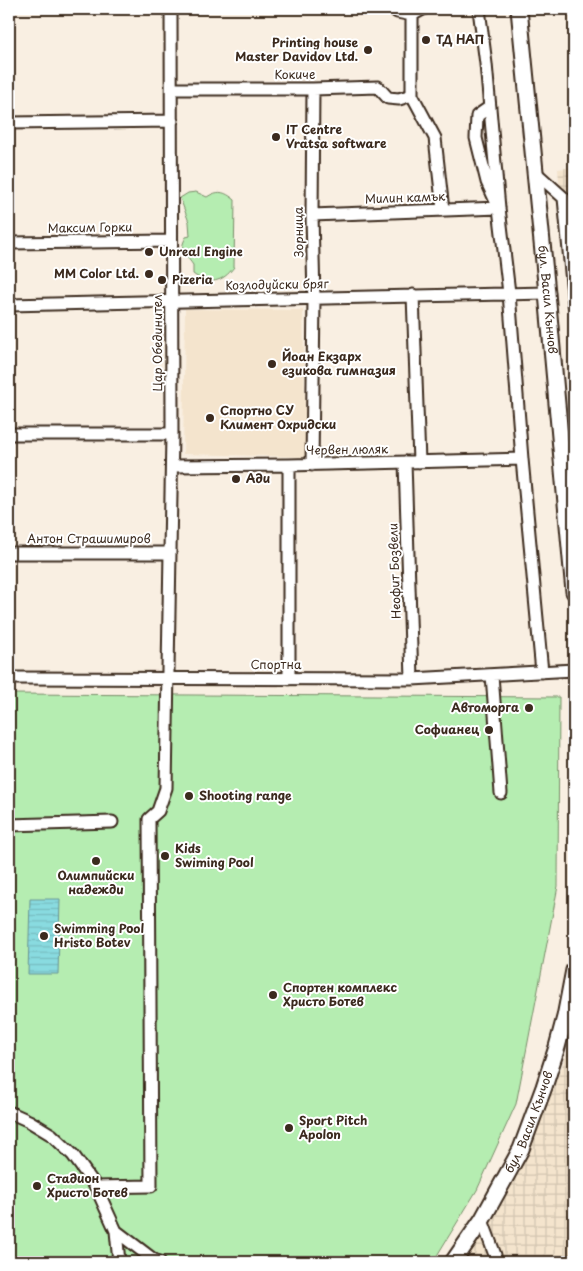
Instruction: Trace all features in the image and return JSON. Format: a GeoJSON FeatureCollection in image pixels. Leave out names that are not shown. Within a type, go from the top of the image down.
{"type":"FeatureCollection","features":[{"type":"Feature","properties":{"kind":"main road","name":"бул. Васил Кънчов"},"geometry":{"type":"LineString","coordinates":[[519,9],[574,592]]}},
{"type":"Feature","properties":{"kind":"main road","name":"бул. Васил Кънчов"},"geometry":{"type":"LineString","coordinates":[[453,1262],[482,1220],[521,1149],[557,1047],[574,970]]}},
{"type":"Feature","properties":{"kind":"street","name":"Цар Обединител"},"geometry":{"type":"LineString","coordinates":[[96,1187],[151,1186],[149,819],[158,810],[166,788],[172,466],[172,89],[170,9]]}},
{"type":"Feature","properties":{"kind":"street"},"geometry":{"type":"LineString","coordinates":[[396,9],[397,12],[418,12],[412,95],[435,138],[443,210]]}},
{"type":"Feature","properties":{"kind":"street"},"geometry":{"type":"LineString","coordinates":[[479,9],[509,293],[522,460],[542,672]]}},
{"type":"Feature","properties":{"kind":"street","name":"Кокиче"},"geometry":{"type":"LineString","coordinates":[[172,89],[378,87],[388,98],[399,99],[412,95]]}},
{"type":"Feature","properties":{"kind":"street","name":"Зорница"},"geometry":{"type":"LineString","coordinates":[[312,89],[314,298],[312,464]]}},
{"type":"Feature","properties":{"kind":"street"},"geometry":{"type":"LineString","coordinates":[[490,107],[478,116],[476,138],[487,182],[499,208]]}},
{"type":"Feature","properties":{"kind":"street"},"geometry":{"type":"LineString","coordinates":[[9,123],[172,121]]}},
{"type":"Feature","properties":{"kind":"street"},"geometry":{"type":"LineString","coordinates":[[535,172],[569,198],[574,304]]}},
{"type":"Feature","properties":{"kind":"street","name":"Милин камък"},"geometry":{"type":"LineString","coordinates":[[312,215],[499,208]]}},
{"type":"Feature","properties":{"kind":"street","name":"Максим Горки"},"geometry":{"type":"LineString","coordinates":[[9,243],[171,240]]}},
{"type":"Feature","properties":{"kind":"street","name":"Козлодуйски бряг"},"geometry":{"type":"LineString","coordinates":[[9,305],[547,292]]}},
{"type":"Feature","properties":{"kind":"street"},"geometry":{"type":"LineString","coordinates":[[413,296],[419,462]]}},
{"type":"Feature","properties":{"kind":"street"},"geometry":{"type":"LineString","coordinates":[[9,434],[172,434]]}},
{"type":"Feature","properties":{"kind":"street","name":"Червен люляк"},"geometry":{"type":"LineString","coordinates":[[172,466],[522,460]]}},
{"type":"Feature","properties":{"kind":"street","name":"Неофит Бозвели"},"geometry":{"type":"LineString","coordinates":[[405,462],[412,679]]}},
{"type":"Feature","properties":{"kind":"street"},"geometry":{"type":"LineString","coordinates":[[289,465],[289,679]]}},
{"type":"Feature","properties":{"kind":"street","name":"Антон Страшимиров"},"geometry":{"type":"LineString","coordinates":[[9,553],[170,553]]}},
{"type":"Feature","properties":{"kind":"street","name":"Спортна"},"geometry":{"type":"LineString","coordinates":[[9,678],[412,679],[574,670]]}},
{"type":"Feature","properties":{"kind":"street"},"geometry":{"type":"LineString","coordinates":[[492,675],[501,793]]}},
{"type":"Feature","properties":{"kind":"street"},"geometry":{"type":"LineString","coordinates":[[9,825],[112,822]]}},
{"type":"Feature","properties":{"kind":"street"},"geometry":{"type":"LineString","coordinates":[[9,1112],[52,1135],[73,1155],[96,1187],[116,1231],[119,1262]]}},
{"type":"Feature","properties":{"kind":"street"},"geometry":{"type":"LineString","coordinates":[[482,1220],[496,1262]]}},
{"type":"Feature","properties":{"kind":"street"},"geometry":{"type":"LineString","coordinates":[[116,1231],[154,1260],[160,1262]]}},
{"type":"Feature","properties":{"kind":"shaded area"},"geometry":{"type":"Polygon","coordinates":[[[574,167],[574,371],[558,169],[574,167]]]}},
{"type":"Feature","properties":{"kind":"shaded area"},"geometry":{"type":"Polygon","coordinates":[[[185,309],[303,310],[306,457],[183,454],[185,309]]]}},
{"type":"Feature","properties":{"kind":"shaded area"},"geometry":{"type":"Polygon","coordinates":[[[574,1036],[574,1262],[463,1262],[535,1135],[574,1036]]]}},
{"type":"Feature","properties":{"kind":"green space"},"geometry":{"type":"Polygon","coordinates":[[[196,192],[207,197],[221,192],[235,200],[234,267],[225,276],[215,281],[205,280],[193,274],[193,265],[183,249],[186,237],[190,236],[189,222],[180,198],[188,193],[196,192]]]}},
{"type":"Feature","properties":{"kind":"green space","name":"Спортен комплекс Христо Ботев"},"geometry":{"type":"Polygon","coordinates":[[[9,694],[559,697],[558,886],[516,1104],[477,1190],[433,1262],[9,1262],[9,694]]]}},
{"type":"Feature","properties":{"kind":"water","name":"Swimming Pool Hristo Botev"},"geometry":{"type":"Polygon","coordinates":[[[30,899],[60,899],[58,974],[28,974],[30,899]]]}},
{"type":"Feature","properties":{"kind":"place","name":"ТД НАП"},"geometry":{"type":"Point","coordinates":[426,40]}},
{"type":"Feature","properties":{"kind":"place","name":"Printing house Master Davidov Ltd."},"geometry":{"type":"Point","coordinates":[368,50]}},
{"type":"Feature","properties":{"kind":"place","name":"IT Centre Vratsa software"},"geometry":{"type":"Point","coordinates":[276,137]}},
{"type":"Feature","properties":{"kind":"place","name":"Unreal Engine"},"geometry":{"type":"Point","coordinates":[149,252]}},
{"type":"Feature","properties":{"kind":"place","name":"MM Color Ltd."},"geometry":{"type":"Point","coordinates":[149,274]}},
{"type":"Feature","properties":{"kind":"place","name":"Pizeria"},"geometry":{"type":"Point","coordinates":[162,280]}},
{"type":"Feature","properties":{"kind":"place","name":"Йоан Екзарх езикова гимназия"},"geometry":{"type":"Point","coordinates":[272,364]}},
{"type":"Feature","properties":{"kind":"place","name":"Спортно СУ Климент Охридски"},"geometry":{"type":"Point","coordinates":[210,418]}},
{"type":"Feature","properties":{"kind":"place","name":"Ади"},"geometry":{"type":"Point","coordinates":[236,479]}},
{"type":"Feature","properties":{"kind":"place","name":"Автоморга"},"geometry":{"type":"Point","coordinates":[529,708]}},
{"type":"Feature","properties":{"kind":"place","name":"Софианец"},"geometry":{"type":"Point","coordinates":[489,730]}},
{"type":"Feature","properties":{"kind":"place","name":"Shooting range"},"geometry":{"type":"Point","coordinates":[189,796]}},
{"type":"Feature","properties":{"kind":"place","name":"Kids Swiming Pool"},"geometry":{"type":"Point","coordinates":[165,856]}},
{"type":"Feature","properties":{"kind":"place","name":"Олимпийски надежди"},"geometry":{"type":"Point","coordinates":[96,861]}},
{"type":"Feature","properties":{"kind":"place","name":"Swimming Pool Hristo Botev"},"geometry":{"type":"Point","coordinates":[44,936]}},
{"type":"Feature","properties":{"kind":"place","name":"Спортен комплекс Христо Ботев"},"geometry":{"type":"Point","coordinates":[273,995]}},
{"type":"Feature","properties":{"kind":"place","name":"Sport Pitch Apolon"},"geometry":{"type":"Point","coordinates":[289,1128]}},
{"type":"Feature","properties":{"kind":"place","name":"Стадион Христо Ботев"},"geometry":{"type":"Point","coordinates":[37,1186]}}]}
